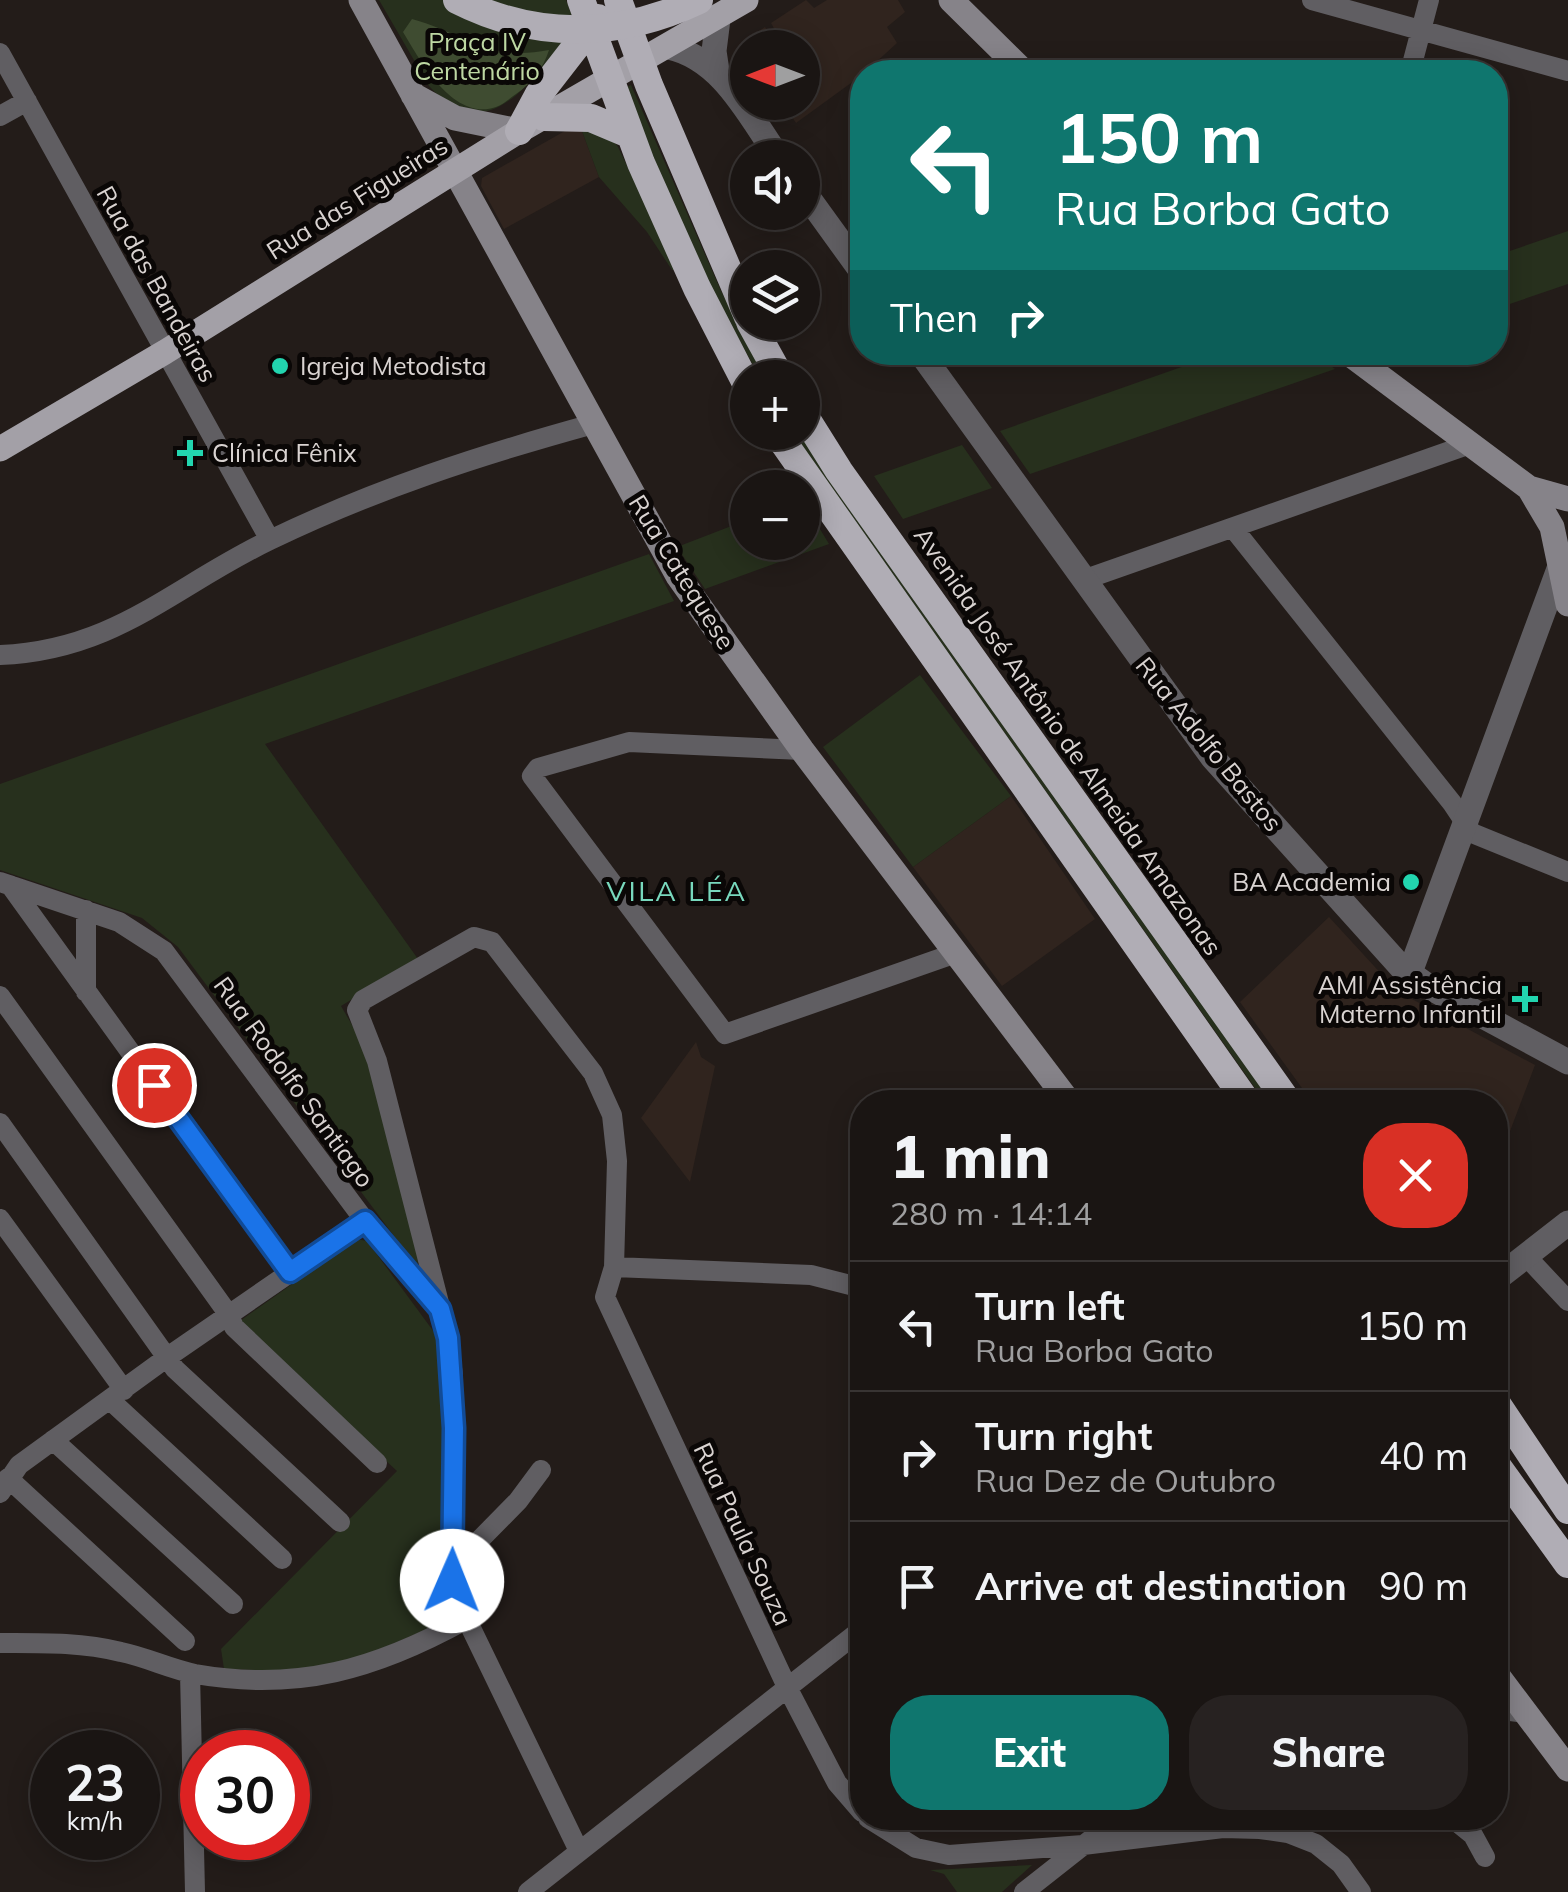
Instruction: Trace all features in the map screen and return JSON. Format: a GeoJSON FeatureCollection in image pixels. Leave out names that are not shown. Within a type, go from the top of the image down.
{"type":"FeatureCollection","features":[{"type":"Feature","properties":{"kind":"highway"},"geometry":{"type":"LineString","coordinates":[[457,0],[517,23],[576,30],[634,24],[708,9]]}},
{"type":"Feature","properties":{"kind":"highway"},"geometry":{"type":"LineString","coordinates":[[581,0],[629,134],[734,360]]}},
{"type":"Feature","properties":{"kind":"highway"},"geometry":{"type":"LineString","coordinates":[[519,131],[539,94],[610,0]]}},
{"type":"Feature","properties":{"kind":"highway"},"geometry":{"type":"LineString","coordinates":[[618,0],[640,63],[730,279]]}},
{"type":"Feature","properties":{"kind":"highway"},"geometry":{"type":"LineString","coordinates":[[544,116],[591,118],[629,134]]}},
{"type":"Feature","properties":{"kind":"highway","name":"Avenida José Antônio de Almeida Amazonas"},"geometry":{"type":"LineString","coordinates":[[820,441],[1279,1090]]}},
{"type":"Feature","properties":{"kind":"highway"},"geometry":{"type":"LineString","coordinates":[[789,450],[1239,1090]]}},
{"type":"Feature","properties":{"kind":"highway"},"geometry":{"type":"LineString","coordinates":[[1508,1420],[1568,1510]]}},
{"type":"Feature","properties":{"kind":"highway"},"geometry":{"type":"LineString","coordinates":[[1508,1482],[1568,1564]]}},
{"type":"Feature","properties":{"kind":"main road","name":"Rua Catequese"},"geometry":{"type":"LineString","coordinates":[[360,0],[678,576],[802,750],[1059,1090]]}},
{"type":"Feature","properties":{"kind":"main road"},"geometry":{"type":"LineString","coordinates":[[672,0],[691,11],[708,9]]}},
{"type":"Feature","properties":{"kind":"main road","name":"Rua das Figueiras"},"geometry":{"type":"LineString","coordinates":[[0,448],[166,352],[544,116],[669,47],[708,9],[746,0]]}},
{"type":"Feature","properties":{"kind":"main road"},"geometry":{"type":"LineString","coordinates":[[951,0],[1012,60]]}},
{"type":"Feature","properties":{"kind":"main road"},"geometry":{"type":"LineString","coordinates":[[413,95],[455,118],[519,131]]}},
{"type":"Feature","properties":{"kind":"main road"},"geometry":{"type":"LineString","coordinates":[[1364,365],[1529,488],[1568,499]]}},
{"type":"Feature","properties":{"kind":"main road"},"geometry":{"type":"LineString","coordinates":[[1529,488],[1564,555],[1568,604]]}},
{"type":"Feature","properties":{"kind":"main road"},"geometry":{"type":"LineString","coordinates":[[1508,1689],[1568,1770]]}},
{"type":"Feature","properties":{"kind":"street"},"geometry":{"type":"LineString","coordinates":[[1312,0],[1568,71]]}},
{"type":"Feature","properties":{"kind":"street"},"geometry":{"type":"LineString","coordinates":[[1413,60],[1430,0]]}},
{"type":"Feature","properties":{"kind":"street"},"geometry":{"type":"LineString","coordinates":[[708,9],[717,71]]}},
{"type":"Feature","properties":{"kind":"street"},"geometry":{"type":"LineString","coordinates":[[669,47],[698,56],[717,71],[767,140]]}},
{"type":"Feature","properties":{"kind":"street","name":"Rua das Bandeiras"},"geometry":{"type":"LineString","coordinates":[[0,53],[270,540]]}},
{"type":"Feature","properties":{"kind":"street"},"geometry":{"type":"LineString","coordinates":[[0,116],[27,101]]}},
{"type":"Feature","properties":{"kind":"street"},"geometry":{"type":"LineString","coordinates":[[820,214],[850,255]]}},
{"type":"Feature","properties":{"kind":"street","name":"Rua Adolfo Bastos"},"geometry":{"type":"LineString","coordinates":[[929,365],[1213,758],[1409,975],[1568,1062]]}},
{"type":"Feature","properties":{"kind":"street"},"geometry":{"type":"LineString","coordinates":[[0,654],[56,649],[116,629],[270,540],[414,477],[481,454],[593,424]]}},
{"type":"Feature","properties":{"kind":"street"},"geometry":{"type":"LineString","coordinates":[[1084,580],[1470,444]]}},
{"type":"Feature","properties":{"kind":"street"},"geometry":{"type":"LineString","coordinates":[[1233,528],[1465,824],[1480,839],[1568,872]]}},
{"type":"Feature","properties":{"kind":"street"},"geometry":{"type":"LineString","coordinates":[[1409,975],[1564,555]]}},
{"type":"Feature","properties":{"kind":"street"},"geometry":{"type":"LineString","coordinates":[[802,750],[617,743],[538,768],[532,776],[725,1034],[956,952]]}},
{"type":"Feature","properties":{"kind":"street"},"geometry":{"type":"LineString","coordinates":[[5,884],[290,1272]]}},
{"type":"Feature","properties":{"kind":"street","name":"Rua Rodolfo Santiago"},"geometry":{"type":"LineString","coordinates":[[5,884],[140,932],[164,950],[365,1221],[440,1309]]}},
{"type":"Feature","properties":{"kind":"street"},"geometry":{"type":"LineString","coordinates":[[86,910],[86,992]]}},
{"type":"Feature","properties":{"kind":"street","name":"Rua Paula Souza"},"geometry":{"type":"LineString","coordinates":[[440,1309],[396,1128],[357,1006],[474,938],[492,942],[605,1094],[612,1116],[617,1161],[614,1268],[605,1297],[787,1687],[850,1797]]}},
{"type":"Feature","properties":{"kind":"street"},"geometry":{"type":"LineString","coordinates":[[0,996],[234,1327],[377,1463]]}},
{"type":"Feature","properties":{"kind":"street"},"geometry":{"type":"LineString","coordinates":[[0,1123],[175,1368],[340,1522]]}},
{"type":"Feature","properties":{"kind":"street"},"geometry":{"type":"LineString","coordinates":[[0,1219],[117,1395],[282,1559]]}},
{"type":"Feature","properties":{"kind":"street"},"geometry":{"type":"LineString","coordinates":[[185,1641],[4,1486],[19,1465],[365,1221]]}},
{"type":"Feature","properties":{"kind":"street"},"geometry":{"type":"LineString","coordinates":[[1508,1270],[1568,1223]]}},
{"type":"Feature","properties":{"kind":"street"},"geometry":{"type":"LineString","coordinates":[[1526,1256],[1568,1300]]}},
{"type":"Feature","properties":{"kind":"street"},"geometry":{"type":"LineString","coordinates":[[614,1268],[773,1272],[811,1275],[850,1285]]}},
{"type":"Feature","properties":{"kind":"street"},"geometry":{"type":"LineString","coordinates":[[440,1309],[452,1375],[454,1593],[579,1851]]}},
{"type":"Feature","properties":{"kind":"street"},"geometry":{"type":"LineString","coordinates":[[54,1440],[233,1604]]}},
{"type":"Feature","properties":{"kind":"street"},"geometry":{"type":"LineString","coordinates":[[452,1569],[518,1501],[541,1470]]}},
{"type":"Feature","properties":{"kind":"street"},"geometry":{"type":"LineString","coordinates":[[0,1643],[98,1646],[190,1673],[274,1680],[352,1669],[416,1646],[465,1620]]}},
{"type":"Feature","properties":{"kind":"street"},"geometry":{"type":"LineString","coordinates":[[528,1892],[850,1638]]}},
{"type":"Feature","properties":{"kind":"street"},"geometry":{"type":"LineString","coordinates":[[190,1673],[195,1892]]}},
{"type":"Feature","properties":{"kind":"street"},"geometry":{"type":"LineString","coordinates":[[1508,1711],[1526,1713]]}},
{"type":"Feature","properties":{"kind":"street"},"geometry":{"type":"LineString","coordinates":[[887,1830],[916,1848],[948,1855],[1084,1845],[1208,1830]]}},
{"type":"Feature","properties":{"kind":"street"},"geometry":{"type":"LineString","coordinates":[[1024,1892],[1103,1830]]}},
{"type":"Feature","properties":{"kind":"street"},"geometry":{"type":"LineString","coordinates":[[1250,1830],[1288,1833],[1329,1853],[1361,1892]]}},
{"type":"Feature","properties":{"kind":"street"},"geometry":{"type":"LineString","coordinates":[[1467,1830],[1485,1857]]}},
{"type":"Feature","properties":{"kind":"shaded area"},"geometry":{"type":"Polygon","coordinates":[[[806,0],[814,8],[827,0],[898,0],[905,12],[887,27],[897,43],[878,60],[850,60],[850,84],[820,106],[820,30],[775,30],[771,23],[806,0]]]}},
{"type":"Feature","properties":{"kind":"shaded area"},"geometry":{"type":"Polygon","coordinates":[[[579,123],[599,177],[504,229],[481,186],[482,178],[579,123]]]}},
{"type":"Feature","properties":{"kind":"shaded area"},"geometry":{"type":"Polygon","coordinates":[[[1011,796],[1095,919],[1002,986],[913,867],[1011,796]]]}},
{"type":"Feature","properties":{"kind":"shaded area"},"geometry":{"type":"Polygon","coordinates":[[[1329,917],[1397,991],[1535,1065],[1508,1137],[1508,1090],[1303,1090],[1240,1002],[1329,917]]]}},
{"type":"Feature","properties":{"kind":"shaded area"},"geometry":{"type":"Polygon","coordinates":[[[696,1042],[701,1057],[715,1066],[690,1182],[641,1118],[696,1042]]]}},
{"type":"Feature","properties":{"kind":"green space","name":"Praça IV Centenário"},"geometry":{"type":"Polygon","coordinates":[[[379,0],[566,0],[574,21],[557,50],[531,81],[505,104],[476,112],[461,110],[429,86],[379,0]]]}},
{"type":"Feature","properties":{"kind":"green space"},"geometry":{"type":"Polygon","coordinates":[[[412,19],[493,49],[528,53],[549,50],[532,80],[499,106],[466,106],[440,86],[403,32],[412,19]]]}},
{"type":"Feature","properties":{"kind":"green space"},"geometry":{"type":"Polygon","coordinates":[[[631,85],[730,308],[730,322],[687,236],[625,88],[631,85]]]}},
{"type":"Feature","properties":{"kind":"green space"},"geometry":{"type":"Polygon","coordinates":[[[579,123],[612,138],[618,147],[677,270],[672,270],[647,232],[599,177],[579,123]]]}},
{"type":"Feature","properties":{"kind":"green space"},"geometry":{"type":"Polygon","coordinates":[[[1568,231],[1568,284],[1508,305],[1508,252],[1568,231]]]}},
{"type":"Feature","properties":{"kind":"green space"},"geometry":{"type":"Polygon","coordinates":[[[740,340],[747,340],[758,360],[751,360],[740,340]]]}},
{"type":"Feature","properties":{"kind":"green space"},"geometry":{"type":"Polygon","coordinates":[[[1187,365],[1330,365],[1335,369],[1030,474],[1000,431],[1187,365]]]}},
{"type":"Feature","properties":{"kind":"green space"},"geometry":{"type":"Polygon","coordinates":[[[962,445],[992,488],[903,519],[874,476],[962,445]]]}},
{"type":"Feature","properties":{"kind":"green space"},"geometry":{"type":"Polygon","coordinates":[[[805,450],[813,450],[1264,1090],[1257,1090],[805,450]]]}},
{"type":"Feature","properties":{"kind":"green space"},"geometry":{"type":"Polygon","coordinates":[[[730,527],[730,560],[785,560],[705,589],[677,547],[730,527]]]}},
{"type":"Feature","properties":{"kind":"green space"},"geometry":{"type":"Polygon","coordinates":[[[820,529],[829,544],[820,547],[820,529]]]}},
{"type":"Feature","properties":{"kind":"green space"},"geometry":{"type":"Polygon","coordinates":[[[649,554],[674,601],[265,744],[418,959],[341,1006],[366,1049],[420,1262],[415,1264],[178,947],[142,918],[0,870],[0,784],[649,554]]]}},
{"type":"Feature","properties":{"kind":"green space"},"geometry":{"type":"Polygon","coordinates":[[[920,675],[1011,796],[913,867],[823,747],[920,675]]]}},
{"type":"Feature","properties":{"kind":"green space"},"geometry":{"type":"Polygon","coordinates":[[[356,1239],[367,1241],[438,1340],[444,1378],[444,1612],[430,1628],[352,1661],[284,1671],[224,1669],[221,1649],[397,1471],[237,1323],[356,1239]]]}},
{"type":"Feature","properties":{"kind":"green space"},"geometry":{"type":"Polygon","coordinates":[[[1032,1865],[1002,1892],[957,1892],[944,1874],[930,1870],[1032,1865]]]}},
{"type":"Feature","properties":{"kind":"place","name":"Igreja Metodista"},"geometry":{"type":"Point","coordinates":[280,366]}},
{"type":"Feature","properties":{"kind":"place","name":"Clínica Fênix"},"geometry":{"type":"Point","coordinates":[190,453]}},
{"type":"Feature","properties":{"kind":"place","name":"BA Academia"},"geometry":{"type":"Point","coordinates":[1411,882]}},
{"type":"Feature","properties":{"kind":"place","name":"AMI Assistência Materno Infantil"},"geometry":{"type":"Point","coordinates":[1525,999]}},
{"type":"Feature","properties":{"kind":"district","name":"VILA LÉA"},"geometry":{"type":"Point","coordinates":[677,891]}},
{"type":"Feature","properties":{"kind":"route"},"geometry":{"type":"LineString","coordinates":[[154,1085],[290,1272],[365,1221],[440,1309],[452,1375],[452,1581]]}}]}
